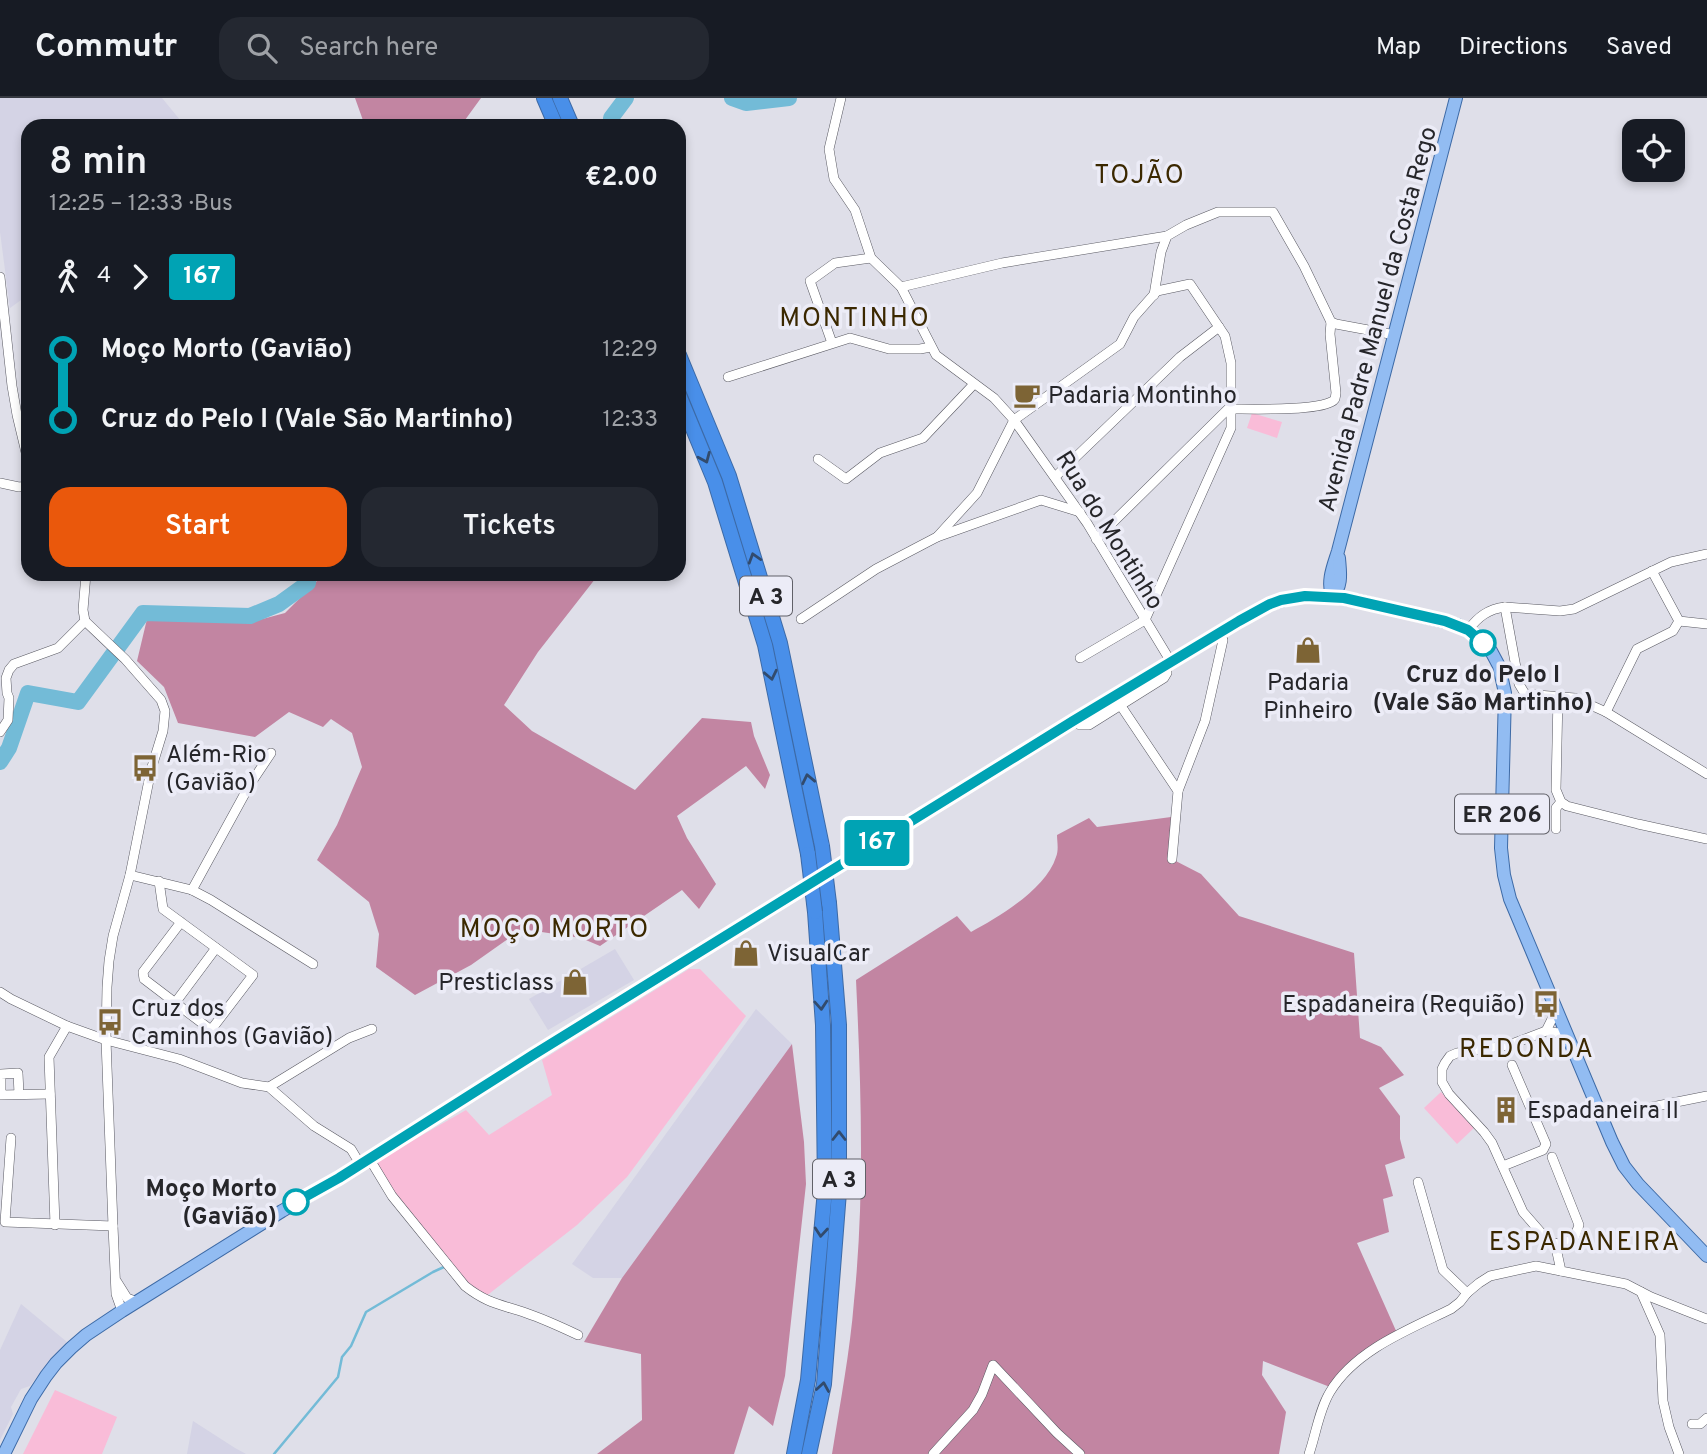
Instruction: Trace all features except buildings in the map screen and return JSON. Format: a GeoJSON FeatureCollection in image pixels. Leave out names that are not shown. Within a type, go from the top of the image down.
{"type":"FeatureCollection","features":[{"type":"Feature","properties":{"kind":"highway"},"geometry":{"type":"LineString","coordinates":[[544,98],[553,119]]}},
{"type":"Feature","properties":{"kind":"highway"},"geometry":{"type":"LineString","coordinates":[[560,98],[569,119]]}},
{"type":"Feature","properties":{"kind":"highway","name":"A 3"},"geometry":{"type":"LineString","coordinates":[[686,372],[729,476],[780,643],[822,846],[829,903],[839,1025],[839,1192],[824,1384],[810,1454]]}},
{"type":"Feature","properties":{"kind":"highway","name":"A 3"},"geometry":{"type":"LineString","coordinates":[[686,412],[715,482],[765,645],[808,854],[815,912],[823,1025],[825,1190],[808,1380],[793,1454]]}},
{"type":"Feature","properties":{"kind":"main road","name":"Avenida Padre Manuel da Costa Rego"},"geometry":{"type":"LineString","coordinates":[[1332,597],[1330,590],[1338,551],[1456,98]]}},
{"type":"Feature","properties":{"kind":"main road"},"geometry":{"type":"LineString","coordinates":[[1292,598],[1310,592],[1335,574],[1360,601]]}},
{"type":"Feature","properties":{"kind":"main road","name":"ER 206"},"geometry":{"type":"LineString","coordinates":[[4,1454],[46,1376],[71,1348],[122,1311],[1218,633],[1270,604],[1305,596],[1360,601],[1445,621],[1477,636],[1500,666],[1505,694],[1501,848],[1510,898],[1624,1166],[1707,1256]]}},
{"type":"Feature","properties":{"kind":"street"},"geometry":{"type":"LineString","coordinates":[[832,343],[810,281],[835,263],[870,258],[855,210],[834,179],[829,149],[840,101]]}},
{"type":"Feature","properties":{"kind":"street"},"geometry":{"type":"LineString","coordinates":[[901,288],[1002,263],[1167,236],[1218,212],[1273,212],[1304,265],[1331,322],[1335,398],[1331,402],[1307,407],[1231,408],[1096,539]]}},
{"type":"Feature","properties":{"kind":"street"},"geometry":{"type":"LineString","coordinates":[[1154,295],[1161,252],[1167,236]]}},
{"type":"Feature","properties":{"kind":"street","name":"Rua do Montinho"},"geometry":{"type":"LineString","coordinates":[[870,258],[901,288],[936,355],[994,398],[1014,420],[1080,512],[1169,664]]}},
{"type":"Feature","properties":{"kind":"street"},"geometry":{"type":"LineString","coordinates":[[0,277],[12,386],[21,432]]}},
{"type":"Feature","properties":{"kind":"street"},"geometry":{"type":"LineString","coordinates":[[937,537],[977,492],[1014,420],[1120,344],[1134,317],[1157,291],[1190,284],[1225,336],[1231,363],[1231,428],[1144,620],[1080,658]]}},
{"type":"Feature","properties":{"kind":"street"},"geometry":{"type":"LineString","coordinates":[[1331,322],[1395,335]]}},
{"type":"Feature","properties":{"kind":"street"},"geometry":{"type":"LineString","coordinates":[[1055,477],[1180,357],[1219,327]]}},
{"type":"Feature","properties":{"kind":"street"},"geometry":{"type":"LineString","coordinates":[[729,377],[850,338],[889,349],[920,349],[931,346]]}},
{"type":"Feature","properties":{"kind":"street"},"geometry":{"type":"LineString","coordinates":[[818,459],[846,479],[880,453],[923,438],[975,384]]}},
{"type":"Feature","properties":{"kind":"street"},"geometry":{"type":"LineString","coordinates":[[0,483],[21,488]]}},
{"type":"Feature","properties":{"kind":"street"},"geometry":{"type":"LineString","coordinates":[[801,619],[876,569],[937,537],[1041,500],[1080,512]]}},
{"type":"Feature","properties":{"kind":"street"},"geometry":{"type":"LineString","coordinates":[[1468,630],[1477,618],[1487,611],[1505,607],[1560,611],[1574,609],[1651,570],[1671,562],[1704,555],[1707,542]]}},
{"type":"Feature","properties":{"kind":"street"},"geometry":{"type":"LineString","coordinates":[[1651,570],[1679,621]]}},
{"type":"Feature","properties":{"kind":"street"},"geometry":{"type":"LineString","coordinates":[[85,581],[83,610],[85,621],[125,659],[161,700],[165,711],[163,731],[148,781],[130,875],[110,949],[107,987],[106,1040],[116,1294],[122,1311]]}},
{"type":"Feature","properties":{"kind":"street"},"geometry":{"type":"LineString","coordinates":[[1505,607],[1519,684],[1525,694],[1575,698],[1606,712],[1707,774]]}},
{"type":"Feature","properties":{"kind":"street"},"geometry":{"type":"LineString","coordinates":[[0,732],[8,720],[6,678],[14,664],[58,648],[85,621]]}},
{"type":"Feature","properties":{"kind":"street"},"geometry":{"type":"LineString","coordinates":[[1679,621],[1707,624]]}},
{"type":"Feature","properties":{"kind":"street"},"geometry":{"type":"LineString","coordinates":[[1606,712],[1637,649],[1673,631],[1679,621]]}},
{"type":"Feature","properties":{"kind":"street"},"geometry":{"type":"LineString","coordinates":[[1172,859],[1178,791],[1205,721],[1223,640],[1218,633]]}},
{"type":"Feature","properties":{"kind":"street"},"geometry":{"type":"LineString","coordinates":[[1073,721],[1080,725],[1089,725],[1121,706],[1164,678],[1169,664]]}},
{"type":"Feature","properties":{"kind":"street"},"geometry":{"type":"LineString","coordinates":[[1558,696],[1556,790],[1561,802],[1614,818],[1707,839]]}},
{"type":"Feature","properties":{"kind":"street"},"geometry":{"type":"LineString","coordinates":[[1121,706],[1178,791]]}},
{"type":"Feature","properties":{"kind":"street"},"geometry":{"type":"LineString","coordinates":[[192,890],[248,786],[271,753]]}},
{"type":"Feature","properties":{"kind":"street"},"geometry":{"type":"LineString","coordinates":[[215,778],[248,786]]}},
{"type":"Feature","properties":{"kind":"street"},"geometry":{"type":"LineString","coordinates":[[1556,829],[1556,808],[1561,802]]}},
{"type":"Feature","properties":{"kind":"street"},"geometry":{"type":"LineString","coordinates":[[130,875],[192,890],[313,964]]}},
{"type":"Feature","properties":{"kind":"street"},"geometry":{"type":"LineString","coordinates":[[159,881],[163,909],[181,922],[253,975],[211,1030],[144,979],[143,972],[181,922]]}},
{"type":"Feature","properties":{"kind":"street"},"geometry":{"type":"LineString","coordinates":[[175,1003],[216,948]]}},
{"type":"Feature","properties":{"kind":"street"},"geometry":{"type":"LineString","coordinates":[[0,992],[67,1026],[106,1040],[179,1059],[243,1083],[269,1087],[314,1126],[365,1161],[464,1286],[492,1303],[526,1313],[578,1335]]}},
{"type":"Feature","properties":{"kind":"street"},"geometry":{"type":"LineString","coordinates":[[1546,1031],[1552,1020],[1563,1024],[1558,1033],[1546,1031],[1510,1045],[1457,1053],[1450,1056],[1441,1076],[1449,1094],[1485,1132],[1523,1212],[1550,1242],[1559,1244],[1574,1239],[1579,1224],[1552,1157]]}},
{"type":"Feature","properties":{"kind":"street"},"geometry":{"type":"LineString","coordinates":[[55,1225],[49,1057],[67,1026]]}},
{"type":"Feature","properties":{"kind":"street"},"geometry":{"type":"LineString","coordinates":[[269,1087],[349,1038],[372,1029]]}},
{"type":"Feature","properties":{"kind":"street"},"geometry":{"type":"LineString","coordinates":[[1503,1166],[1543,1150],[1546,1144],[1512,1065]]}},
{"type":"Feature","properties":{"kind":"street"},"geometry":{"type":"LineString","coordinates":[[19,1094],[50,1094]]}},
{"type":"Feature","properties":{"kind":"street"},"geometry":{"type":"LineString","coordinates":[[1602,1117],[1707,1096]]}},
{"type":"Feature","properties":{"kind":"street"},"geometry":{"type":"LineString","coordinates":[[11,1139],[5,1222],[113,1226]]}},
{"type":"Feature","properties":{"kind":"street"},"geometry":{"type":"LineString","coordinates":[[1418,1182],[1443,1270],[1467,1293]]}},
{"type":"Feature","properties":{"kind":"street"},"geometry":{"type":"LineString","coordinates":[[1555,1244],[1561,1271]]}},
{"type":"Feature","properties":{"kind":"street"},"geometry":{"type":"LineString","coordinates":[[1309,1454],[1322,1408],[1337,1381],[1388,1339],[1451,1309],[1490,1276],[1536,1266],[1626,1284],[1707,1319]]}},
{"type":"Feature","properties":{"kind":"street"},"geometry":{"type":"LineString","coordinates":[[116,1281],[127,1298],[137,1302]]}},
{"type":"Feature","properties":{"kind":"street"},"geometry":{"type":"LineString","coordinates":[[1642,1292],[1660,1335],[1664,1401],[1669,1427],[1679,1454]]}},
{"type":"Feature","properties":{"kind":"street"},"geometry":{"type":"LineString","coordinates":[[933,1454],[973,1410],[993,1365],[1080,1454]]}},
{"type":"Feature","properties":{"kind":"street"},"geometry":{"type":"LineString","coordinates":[[1692,1424],[1700,1424],[1707,1418]]}},
{"type":"Feature","properties":{"kind":"shaded area"},"geometry":{"type":"Polygon","coordinates":[[[0,98],[162,98],[179,119],[21,119],[21,300],[10,308],[0,232],[0,98]]]}},
{"type":"Feature","properties":{"kind":"shaded area"},"geometry":{"type":"Polygon","coordinates":[[[355,98],[481,98],[466,119],[362,119],[355,98]]]}},
{"type":"Feature","properties":{"kind":"shaded area"},"geometry":{"type":"Polygon","coordinates":[[[1252,413],[1282,422],[1277,438],[1247,428],[1252,413]]]}},
{"type":"Feature","properties":{"kind":"shaded area"},"geometry":{"type":"Polygon","coordinates":[[[317,581],[594,581],[538,652],[504,705],[532,731],[635,790],[702,718],[751,722],[770,775],[765,789],[746,766],[677,816],[687,838],[716,884],[699,909],[682,890],[600,946],[581,938],[522,929],[471,965],[415,995],[376,967],[379,934],[369,902],[317,860],[337,825],[362,767],[352,733],[331,719],[323,727],[289,712],[255,737],[178,723],[164,687],[137,661],[147,619],[247,623],[285,613],[317,581]]]}},
{"type":"Feature","properties":{"kind":"shaded area"},"geometry":{"type":"Polygon","coordinates":[[[1171,817],[1168,857],[1201,874],[1239,916],[1354,953],[1360,1038],[1381,1047],[1404,1075],[1379,1088],[1400,1116],[1400,1139],[1405,1158],[1385,1165],[1393,1196],[1383,1199],[1389,1232],[1357,1243],[1397,1333],[1359,1355],[1343,1369],[1330,1387],[1263,1361],[1262,1375],[1286,1412],[1279,1454],[832,1454],[850,1339],[860,1221],[856,980],[957,916],[971,932],[1008,910],[1032,891],[1051,869],[1058,849],[1057,835],[1089,818],[1097,827],[1171,817]]]}},
{"type":"Feature","properties":{"kind":"shaded area","name":"Presticlass"},"geometry":{"type":"Polygon","coordinates":[[[615,949],[634,980],[548,1030],[529,999],[615,949]]]}},
{"type":"Feature","properties":{"kind":"shaded area"},"geometry":{"type":"Polygon","coordinates":[[[689,969],[700,969],[746,1016],[627,1177],[577,1225],[485,1297],[467,1286],[393,1190],[377,1167],[377,1161],[466,1110],[489,1135],[552,1095],[542,1060],[689,969]]]}},
{"type":"Feature","properties":{"kind":"shaded area"},"geometry":{"type":"Polygon","coordinates":[[[756,1009],[792,1044],[622,1278],[593,1278],[572,1264],[756,1009]]]}},
{"type":"Feature","properties":{"kind":"shaded area"},"geometry":{"type":"Polygon","coordinates":[[[792,1044],[804,1142],[806,1184],[785,1376],[773,1426],[749,1406],[734,1454],[597,1454],[642,1420],[641,1354],[584,1342],[622,1278],[792,1044]]]}},
{"type":"Feature","properties":{"kind":"shaded area"},"geometry":{"type":"Polygon","coordinates":[[[1441,1092],[1474,1128],[1457,1144],[1424,1108],[1441,1092]]]}},
{"type":"Feature","properties":{"kind":"shaded area"},"geometry":{"type":"Polygon","coordinates":[[[21,1304],[67,1342],[30,1386],[21,1389],[11,1407],[13,1414],[0,1440],[0,1350],[21,1304]]]}},
{"type":"Feature","properties":{"kind":"shaded area"},"geometry":{"type":"Polygon","coordinates":[[[55,1390],[117,1417],[102,1454],[23,1454],[55,1390]]]}},
{"type":"Feature","properties":{"kind":"shaded area"},"geometry":{"type":"Polygon","coordinates":[[[193,1421],[235,1448],[246,1454],[187,1454],[193,1421]]]}},
{"type":"Feature","properties":{"kind":"waterway"},"geometry":{"type":"LineString","coordinates":[[611,118],[626,98]]}},
{"type":"Feature","properties":{"kind":"waterway"},"geometry":{"type":"LineString","coordinates":[[732,98],[746,103],[789,98]]}},
{"type":"Feature","properties":{"kind":"waterway"},"geometry":{"type":"LineString","coordinates":[[0,762],[9,748],[28,693],[78,702],[143,613],[250,616],[279,604],[308,581]]}},
{"type":"Feature","properties":{"kind":"waterway"},"geometry":{"type":"LineString","coordinates":[[274,1454],[338,1377],[342,1357],[351,1346],[366,1312],[444,1267]]}},
{"type":"Feature","properties":{"kind":"bus line","name":"167"},"geometry":{"type":"LineString","coordinates":[[296,1202],[339,1178],[1073,721],[1270,604],[1305,596],[1344,598],[1458,625],[1477,636],[1483,643]]}},
{"type":"Feature","properties":{"kind":"place","name":"Padaria Montinho"},"geometry":{"type":"Point","coordinates":[1027,395]}},
{"type":"Feature","properties":{"kind":"place","name":"Cruz do Pelo I (Vale São Martinho)"},"geometry":{"type":"Point","coordinates":[1483,643]}},
{"type":"Feature","properties":{"kind":"place","name":"Padaria Pinheiro"},"geometry":{"type":"Point","coordinates":[1308,650]}},
{"type":"Feature","properties":{"kind":"place","name":"Além-Rio (Gavião)"},"geometry":{"type":"Point","coordinates":[145,768]}},
{"type":"Feature","properties":{"kind":"place","name":"VisualCar"},"geometry":{"type":"Point","coordinates":[746,953]}},
{"type":"Feature","properties":{"kind":"place","name":"Presticlass"},"geometry":{"type":"Point","coordinates":[575,982]}},
{"type":"Feature","properties":{"kind":"place","name":"Espadaneira (Requião)"},"geometry":{"type":"Point","coordinates":[1546,1004]}},
{"type":"Feature","properties":{"kind":"place","name":"Cruz dos Caminhos (Gavião)"},"geometry":{"type":"Point","coordinates":[110,1022]}},
{"type":"Feature","properties":{"kind":"place","name":"Espadaneira II"},"geometry":{"type":"Point","coordinates":[1506,1110]}},
{"type":"Feature","properties":{"kind":"place","name":"Moço Morto (Gavião)"},"geometry":{"type":"Point","coordinates":[296,1202]}},
{"type":"Feature","properties":{"kind":"district","name":"TOJÃO"},"geometry":{"type":"Point","coordinates":[1140,174]}},
{"type":"Feature","properties":{"kind":"district","name":"MONTINHO"},"geometry":{"type":"Point","coordinates":[855,317]}},
{"type":"Feature","properties":{"kind":"district","name":"MOÇO MORTO"},"geometry":{"type":"Point","coordinates":[555,928]}},
{"type":"Feature","properties":{"kind":"district","name":"REDONDA"},"geometry":{"type":"Point","coordinates":[1527,1048]}},
{"type":"Feature","properties":{"kind":"district","name":"ESPADANEIRA"},"geometry":{"type":"Point","coordinates":[1585,1241]}}]}
